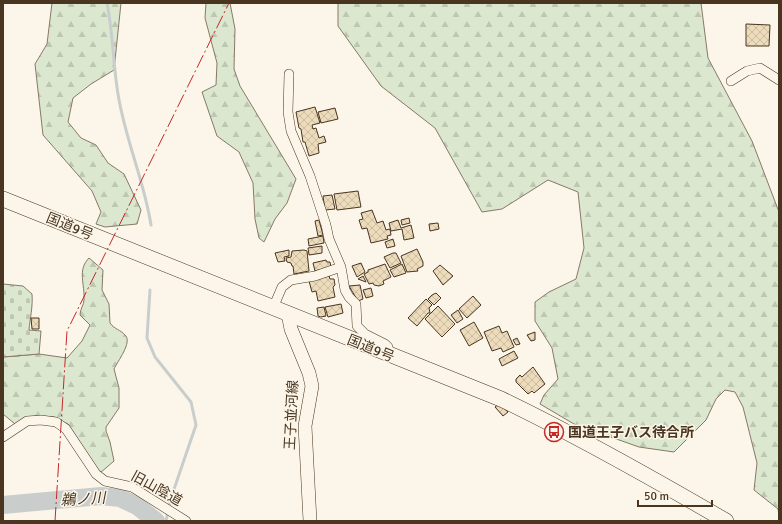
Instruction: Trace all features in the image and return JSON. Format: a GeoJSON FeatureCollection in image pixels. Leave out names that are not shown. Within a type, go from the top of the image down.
{"type":"FeatureCollection","features":[{"type":"Feature","properties":{"kind":"highway","name":"国道9号"},"geometry":{"type":"LineString","coordinates":[[3,199],[501,399],[628,464],[726,521]]}},
{"type":"Feature","properties":{"kind":"main road","name":"王子並河線"},"geometry":{"type":"LineString","coordinates":[[288,314],[291,329],[309,373],[312,386],[305,426],[310,521]]}},
{"type":"Feature","properties":{"kind":"street"},"geometry":{"type":"LineString","coordinates":[[731,81],[747,71],[760,68],[779,80]]}},
{"type":"Feature","properties":{"kind":"street"},"geometry":{"type":"LineString","coordinates":[[289,74],[288,112],[291,130],[310,176],[329,239],[341,267],[345,290],[356,304],[357,326],[365,334],[385,344],[388,347],[389,355]]}},
{"type":"Feature","properties":{"kind":"street"},"geometry":{"type":"LineString","coordinates":[[273,308],[282,287],[291,280],[315,276],[341,267]]}},
{"type":"Feature","properties":{"kind":"street","name":"旧山陰道"},"geometry":{"type":"LineString","coordinates":[[3,437],[27,422],[41,420],[56,422],[66,429],[96,474],[105,481],[132,487],[186,521]]}},
{"type":"Feature","properties":{"kind":"green space"},"geometry":{"type":"Polygon","coordinates":[[[52,3],[121,3],[114,70],[91,84],[73,98],[68,122],[81,138],[96,145],[108,163],[124,174],[141,210],[137,224],[105,227],[96,224],[101,212],[92,191],[43,135],[35,64],[47,44],[52,3]]]}},
{"type":"Feature","properties":{"kind":"green space"},"geometry":{"type":"Polygon","coordinates":[[[206,3],[230,3],[235,29],[234,69],[240,86],[296,179],[287,203],[275,219],[264,242],[259,238],[255,219],[253,183],[239,152],[217,136],[202,92],[216,85],[217,63],[205,18],[206,3]]]}},
{"type":"Feature","properties":{"kind":"green space"},"geometry":{"type":"Polygon","coordinates":[[[338,3],[701,3],[708,58],[752,141],[779,212],[779,515],[778,509],[754,490],[757,463],[743,407],[735,392],[725,390],[716,399],[706,420],[674,452],[639,447],[574,424],[540,404],[544,395],[558,379],[552,348],[535,321],[535,302],[549,292],[576,279],[584,248],[578,192],[548,180],[502,209],[482,212],[435,128],[381,86],[338,26],[338,3]]]}},
{"type":"Feature","properties":{"kind":"green space"},"geometry":{"type":"Polygon","coordinates":[[[89,258],[103,270],[102,290],[109,304],[110,323],[127,338],[124,352],[114,369],[119,388],[119,408],[106,427],[114,461],[100,473],[68,424],[54,417],[35,416],[15,424],[3,414],[3,357],[39,354],[67,358],[82,341],[90,325],[80,315],[84,300],[82,272],[85,263],[89,258]]]}},
{"type":"Feature","properties":{"kind":"green space"},"geometry":{"type":"Polygon","coordinates":[[[3,284],[23,286],[32,294],[29,330],[41,331],[39,354],[3,357],[3,284]]]}},
{"type":"Feature","properties":{"kind":"building"},"geometry":{"type":"Polygon","coordinates":[[[746,24],[770,25],[769,46],[746,46],[746,24]]]}},
{"type":"Feature","properties":{"kind":"building"},"geometry":{"type":"Polygon","coordinates":[[[315,107],[320,123],[312,125],[313,129],[316,128],[319,138],[324,136],[326,142],[318,144],[319,153],[309,156],[305,142],[303,142],[296,112],[315,107]]]}},
{"type":"Feature","properties":{"kind":"building"},"geometry":{"type":"Polygon","coordinates":[[[335,108],[338,119],[321,123],[318,112],[335,108]]]}},
{"type":"Feature","properties":{"kind":"building"},"geometry":{"type":"Polygon","coordinates":[[[358,191],[361,207],[337,210],[334,194],[358,191]]]}},
{"type":"Feature","properties":{"kind":"building"},"geometry":{"type":"Polygon","coordinates":[[[332,195],[335,209],[325,210],[323,196],[332,195]]]}},
{"type":"Feature","properties":{"kind":"building"},"geometry":{"type":"Polygon","coordinates":[[[372,210],[377,223],[383,221],[386,230],[390,229],[391,235],[387,236],[388,239],[371,243],[367,228],[362,229],[359,220],[363,219],[361,213],[372,210]]]}},
{"type":"Feature","properties":{"kind":"building"},"geometry":{"type":"Polygon","coordinates":[[[409,218],[410,223],[402,225],[401,220],[409,218]]]}},
{"type":"Feature","properties":{"kind":"building"},"geometry":{"type":"Polygon","coordinates":[[[319,220],[323,235],[318,236],[315,221],[319,220]]]}},
{"type":"Feature","properties":{"kind":"building"},"geometry":{"type":"Polygon","coordinates":[[[398,220],[401,228],[411,225],[414,238],[404,240],[402,229],[391,231],[389,223],[398,220]]]}},
{"type":"Feature","properties":{"kind":"building"},"geometry":{"type":"Polygon","coordinates":[[[438,223],[439,229],[430,231],[429,224],[438,223]]]}},
{"type":"Feature","properties":{"kind":"building"},"geometry":{"type":"Polygon","coordinates":[[[323,236],[324,243],[309,246],[308,239],[323,236]]]}},
{"type":"Feature","properties":{"kind":"building"},"geometry":{"type":"Polygon","coordinates":[[[393,239],[395,246],[387,248],[385,242],[393,239]]]}},
{"type":"Feature","properties":{"kind":"building"},"geometry":{"type":"Polygon","coordinates":[[[322,246],[322,253],[309,255],[308,248],[322,246]]]}},
{"type":"Feature","properties":{"kind":"building"},"geometry":{"type":"Polygon","coordinates":[[[417,249],[423,262],[423,266],[417,269],[418,271],[407,272],[401,256],[417,249]]]}},
{"type":"Feature","properties":{"kind":"building"},"geometry":{"type":"Polygon","coordinates":[[[289,250],[289,256],[284,257],[285,261],[278,262],[275,253],[289,250]]]}},
{"type":"Feature","properties":{"kind":"building"},"geometry":{"type":"Polygon","coordinates":[[[292,251],[307,251],[309,271],[294,274],[293,266],[291,263],[287,262],[286,258],[291,257],[292,251]]]}},
{"type":"Feature","properties":{"kind":"building"},"geometry":{"type":"Polygon","coordinates":[[[396,253],[401,263],[390,268],[384,257],[396,253]]]}},
{"type":"Feature","properties":{"kind":"building"},"geometry":{"type":"Polygon","coordinates":[[[326,260],[327,262],[330,262],[331,267],[315,271],[313,263],[326,260]]]}},
{"type":"Feature","properties":{"kind":"building"},"geometry":{"type":"Polygon","coordinates":[[[361,263],[365,272],[357,277],[352,266],[361,263]]]}},
{"type":"Feature","properties":{"kind":"building"},"geometry":{"type":"Polygon","coordinates":[[[385,264],[391,277],[383,281],[384,284],[379,286],[374,285],[373,283],[369,284],[364,274],[368,272],[368,270],[385,264]]]}},
{"type":"Feature","properties":{"kind":"building"},"geometry":{"type":"Polygon","coordinates":[[[402,264],[406,273],[394,277],[390,270],[402,264]]]}},
{"type":"Feature","properties":{"kind":"building"},"geometry":{"type":"Polygon","coordinates":[[[440,265],[453,276],[443,285],[433,271],[440,265]]]}},
{"type":"Feature","properties":{"kind":"building"},"geometry":{"type":"Polygon","coordinates":[[[329,276],[330,279],[334,279],[335,285],[333,287],[335,297],[318,301],[316,291],[312,292],[309,281],[329,276]]]}},
{"type":"Feature","properties":{"kind":"building"},"geometry":{"type":"Polygon","coordinates":[[[363,276],[366,282],[358,279],[363,276]]]}},
{"type":"Feature","properties":{"kind":"building"},"geometry":{"type":"Polygon","coordinates":[[[360,285],[363,299],[358,301],[349,286],[360,285]]]}},
{"type":"Feature","properties":{"kind":"building"},"geometry":{"type":"Polygon","coordinates":[[[371,288],[373,296],[366,298],[363,290],[371,288]]]}},
{"type":"Feature","properties":{"kind":"building"},"geometry":{"type":"Polygon","coordinates":[[[436,293],[441,298],[434,305],[428,299],[436,293]]]}},
{"type":"Feature","properties":{"kind":"building"},"geometry":{"type":"Polygon","coordinates":[[[473,296],[481,305],[467,318],[459,309],[473,296]]]}},
{"type":"Feature","properties":{"kind":"building"},"geometry":{"type":"Polygon","coordinates":[[[426,299],[432,305],[429,308],[430,313],[428,313],[417,326],[408,318],[426,299]]]}},
{"type":"Feature","properties":{"kind":"building"},"geometry":{"type":"Polygon","coordinates":[[[341,304],[343,313],[328,317],[325,307],[341,304]]]}},
{"type":"Feature","properties":{"kind":"building"},"geometry":{"type":"Polygon","coordinates":[[[438,306],[455,324],[442,337],[425,319],[438,306]]]}},
{"type":"Feature","properties":{"kind":"building"},"geometry":{"type":"Polygon","coordinates":[[[324,307],[326,316],[318,316],[317,308],[324,307]]]}},
{"type":"Feature","properties":{"kind":"building"},"geometry":{"type":"Polygon","coordinates":[[[458,310],[463,319],[457,323],[451,315],[458,310]]]}},
{"type":"Feature","properties":{"kind":"building"},"geometry":{"type":"Polygon","coordinates":[[[31,318],[39,318],[39,329],[32,329],[31,318]]]}},
{"type":"Feature","properties":{"kind":"building"},"geometry":{"type":"Polygon","coordinates":[[[474,322],[483,338],[469,346],[460,330],[474,322]]]}},
{"type":"Feature","properties":{"kind":"building"},"geometry":{"type":"Polygon","coordinates":[[[499,326],[502,333],[507,331],[514,347],[503,352],[501,348],[492,351],[484,332],[499,326]]]}},
{"type":"Feature","properties":{"kind":"building"},"geometry":{"type":"Polygon","coordinates":[[[535,332],[535,340],[531,341],[527,335],[535,332]]]}},
{"type":"Feature","properties":{"kind":"building"},"geometry":{"type":"Polygon","coordinates":[[[517,338],[520,344],[516,345],[513,340],[517,338]]]}},
{"type":"Feature","properties":{"kind":"building"},"geometry":{"type":"Polygon","coordinates":[[[514,351],[518,358],[502,366],[499,359],[514,351]]]}},
{"type":"Feature","properties":{"kind":"building"},"geometry":{"type":"Polygon","coordinates":[[[533,367],[545,384],[534,393],[532,391],[528,394],[516,382],[516,379],[520,375],[522,377],[533,367]]]}},
{"type":"Feature","properties":{"kind":"building"},"geometry":{"type":"Polygon","coordinates":[[[499,404],[508,412],[503,416],[495,407],[499,404]]]}},
{"type":"Feature","properties":{"kind":"waterway"},"geometry":{"type":"LineString","coordinates":[[107,3],[111,26],[116,83],[121,111],[144,192],[151,225]]}},
{"type":"Feature","properties":{"kind":"waterway"},"geometry":{"type":"LineString","coordinates":[[150,290],[147,338],[155,357],[191,402],[196,425],[171,498],[166,521]]}},
{"type":"Feature","properties":{"kind":"waterway","name":"鵜ノ川"},"geometry":{"type":"LineString","coordinates":[[3,505],[101,496],[120,498],[137,506],[156,521]]}},
{"type":"Feature","properties":{"kind":"power"},"geometry":{"type":"LineString","coordinates":[[55,521],[67,331],[229,3]]}},
{"type":"Feature","properties":{"kind":"place","name":"国道王子バス待合所"},"geometry":{"type":"Point","coordinates":[554,432]}}]}
